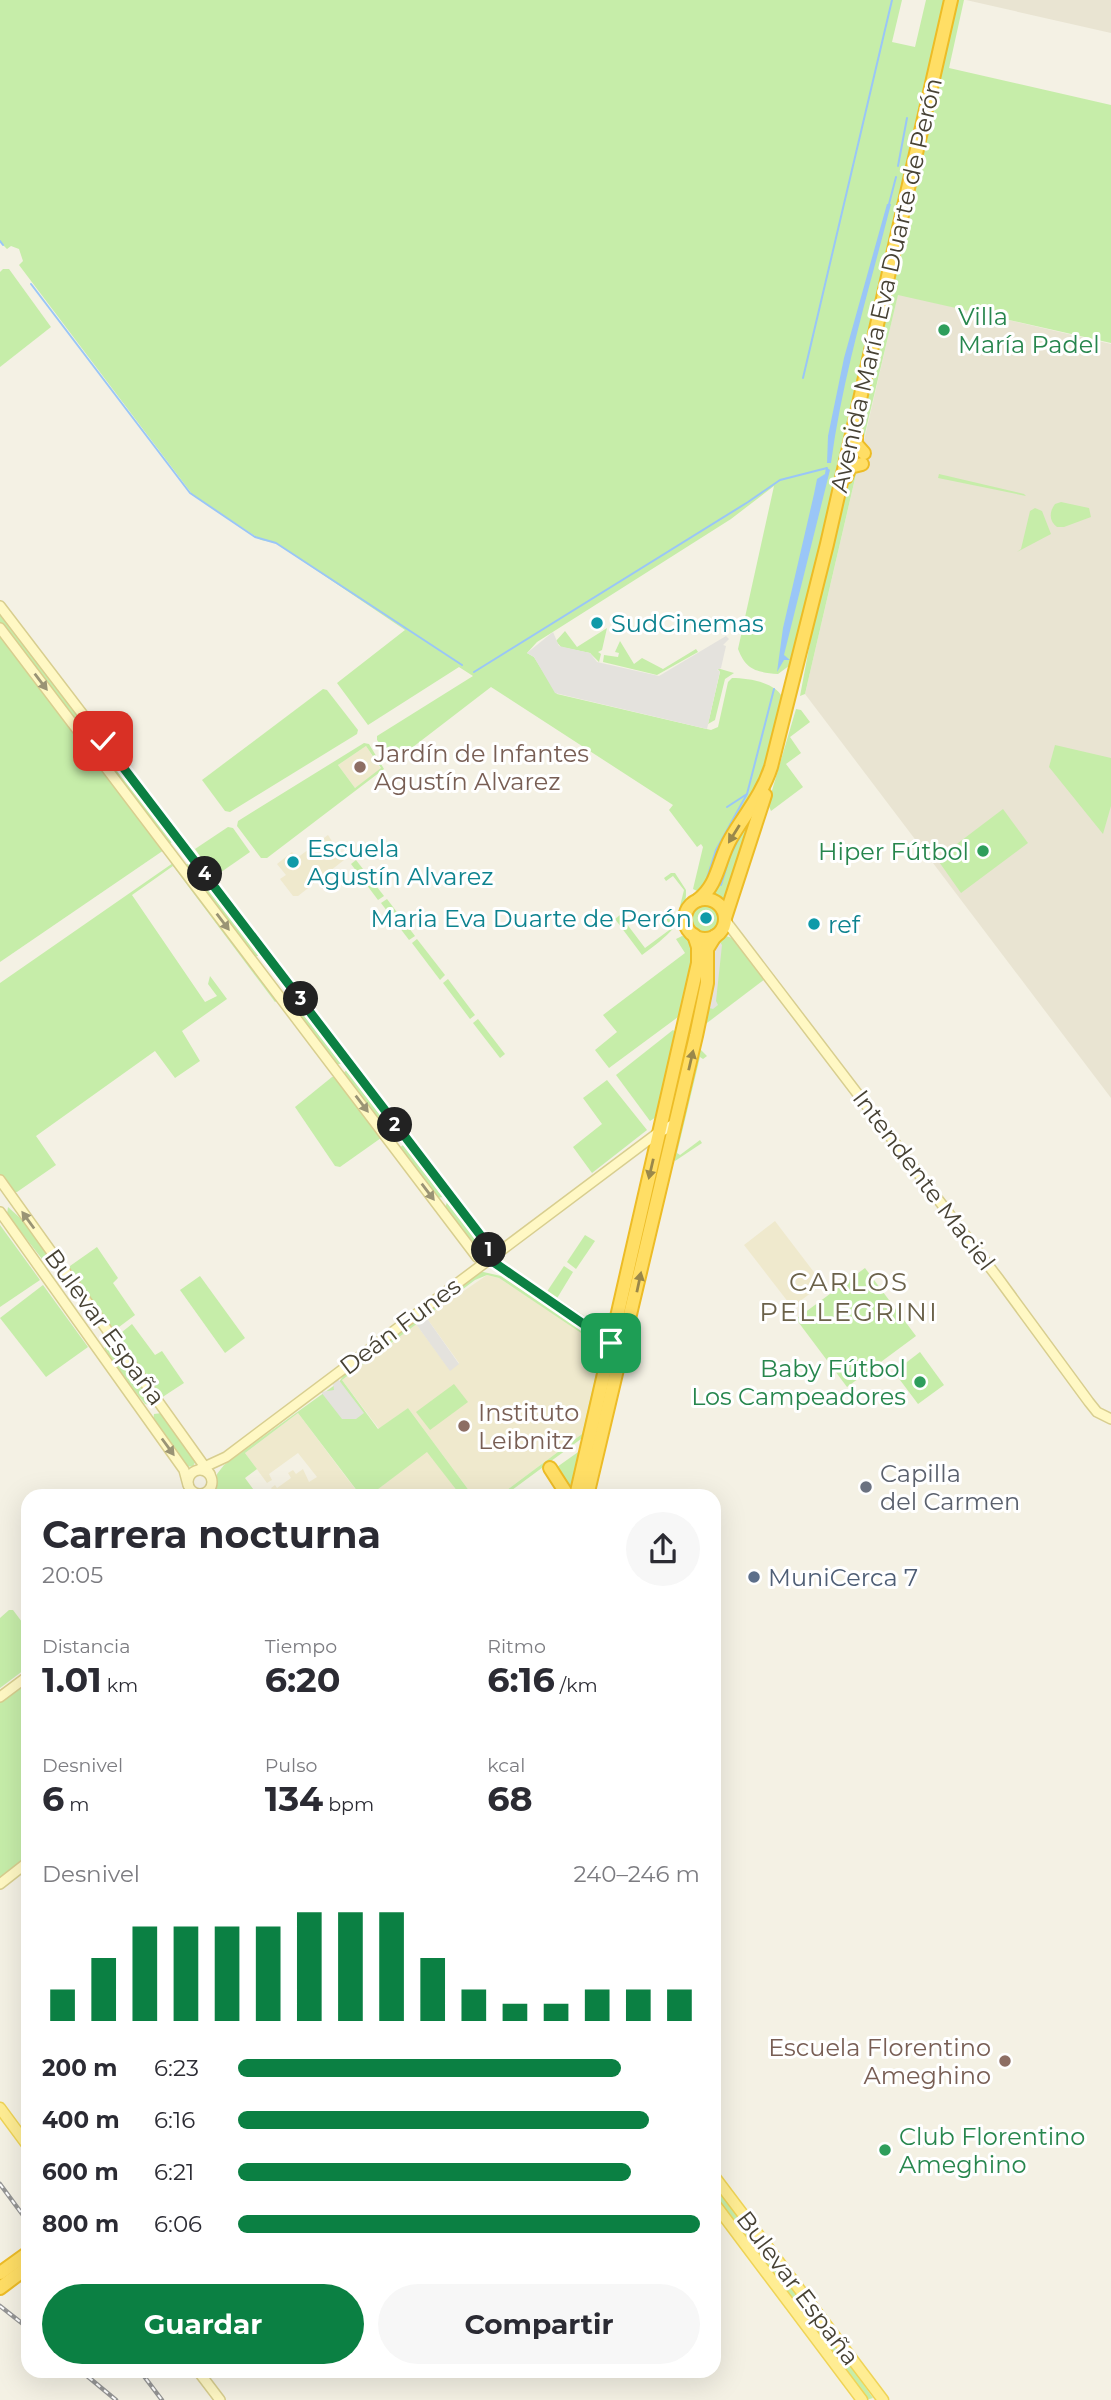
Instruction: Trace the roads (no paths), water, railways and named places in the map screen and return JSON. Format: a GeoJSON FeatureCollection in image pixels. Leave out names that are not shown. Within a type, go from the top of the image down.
{"type":"FeatureCollection","features":[{"type":"Feature","properties":{"kind":"highway","name":"Avenida María Eva Duarte de Perón"},"geometry":{"type":"LineString","coordinates":[[726,915],[752,816],[778,763],[791,700],[814,616],[820,570],[834,511],[855,462],[852,443],[861,395],[951,0]]}},
{"type":"Feature","properties":{"kind":"highway"},"geometry":{"type":"LineString","coordinates":[[852,443],[855,462]]}},
{"type":"Feature","properties":{"kind":"highway","name":"Avenida María Eva Duarte de Perón"},"geometry":{"type":"LineString","coordinates":[[698,900],[712,885],[728,842],[752,816]]}},
{"type":"Feature","properties":{"kind":"highway"},"geometry":{"type":"LineString","coordinates":[[578,1489],[676,1123],[707,983],[707,949],[716,936],[726,915],[718,903],[708,899],[698,900],[688,908],[685,917],[687,927],[702,939],[716,936]]}},
{"type":"Feature","properties":{"kind":"highway"},"geometry":{"type":"LineString","coordinates":[[588,1489],[660,1132],[698,963],[698,947],[694,935]]}},
{"type":"Feature","properties":{"kind":"highway"},"geometry":{"type":"LineString","coordinates":[[550,1468],[564,1489]]}},
{"type":"Feature","properties":{"kind":"highway"},"geometry":{"type":"LineString","coordinates":[[0,2273],[21,2258]]}},
{"type":"Feature","properties":{"kind":"highway"},"geometry":{"type":"LineString","coordinates":[[0,2288],[21,2272]]}},
{"type":"Feature","properties":{"kind":"main road"},"geometry":{"type":"LineString","coordinates":[[0,606],[481,1236],[489,1248],[489,1259]]}},
{"type":"Feature","properties":{"kind":"main road"},"geometry":{"type":"LineString","coordinates":[[0,628],[477,1257],[489,1259],[617,1345]]}},
{"type":"Feature","properties":{"kind":"main road"},"geometry":{"type":"LineString","coordinates":[[170,852],[173,845],[181,843]]}},
{"type":"Feature","properties":{"kind":"main road"},"geometry":{"type":"LineString","coordinates":[[178,863],[185,862],[190,855]]}},
{"type":"Feature","properties":{"kind":"main road","name":"Intendente Maciel"},"geometry":{"type":"LineString","coordinates":[[726,915],[739,938],[999,1278],[1088,1402],[1097,1412],[1111,1419]]}},
{"type":"Feature","properties":{"kind":"main road"},"geometry":{"type":"LineString","coordinates":[[716,936],[728,933],[739,938]]}},
{"type":"Feature","properties":{"kind":"main road","name":"Deán Funes"},"geometry":{"type":"LineString","coordinates":[[209,1479],[226,1457],[660,1132],[676,1123]]}},
{"type":"Feature","properties":{"kind":"main road","name":"Bulevar España"},"geometry":{"type":"LineString","coordinates":[[0,1180],[209,1479]]}},
{"type":"Feature","properties":{"kind":"main road","name":"Bulevar España"},"geometry":{"type":"LineString","coordinates":[[0,1212],[184,1470],[190,1489]]}},
{"type":"Feature","properties":{"kind":"main road","name":"Deán Funes"},"geometry":{"type":"LineString","coordinates":[[209,1479],[226,1457]]}},
{"type":"Feature","properties":{"kind":"main road"},"geometry":{"type":"LineString","coordinates":[[191,1489],[190,1474],[209,1479]]}},
{"type":"Feature","properties":{"kind":"main road"},"geometry":{"type":"LineString","coordinates":[[0,1697],[21,1681]]}},
{"type":"Feature","properties":{"kind":"main road"},"geometry":{"type":"LineString","coordinates":[[0,1884],[21,1868]]}},
{"type":"Feature","properties":{"kind":"main road"},"geometry":{"type":"LineString","coordinates":[[0,2108],[21,2136]]}},
{"type":"Feature","properties":{"kind":"main road","name":"Bulevar España"},"geometry":{"type":"LineString","coordinates":[[721,2185],[883,2400]]}},
{"type":"Feature","properties":{"kind":"main road","name":"Bulevar España"},"geometry":{"type":"LineString","coordinates":[[721,2212],[862,2400]]}},
{"type":"Feature","properties":{"kind":"main road"},"geometry":{"type":"LineString","coordinates":[[203,2378],[220,2400]]}},
{"type":"Feature","properties":{"kind":"water"},"geometry":{"type":"Polygon","coordinates":[[[887,204],[891,204],[849,365],[831,463],[827,463],[828,436],[844,358],[887,204]]]}},
{"type":"Feature","properties":{"kind":"water"},"geometry":{"type":"Polygon","coordinates":[[[826,467],[830,470],[784,655],[790,660],[784,660],[777,672],[783,628],[817,479],[825,474],[826,467]]]}},
{"type":"Feature","properties":{"kind":"waterway"},"geometry":{"type":"LineString","coordinates":[[803,378],[892,0]]}},
{"type":"Feature","properties":{"kind":"waterway"},"geometry":{"type":"LineString","coordinates":[[898,166],[907,118]]}},
{"type":"Feature","properties":{"kind":"waterway"},"geometry":{"type":"LineString","coordinates":[[889,204],[896,177]]}},
{"type":"Feature","properties":{"kind":"waterway"},"geometry":{"type":"LineString","coordinates":[[0,241],[3,245]]}},
{"type":"Feature","properties":{"kind":"waterway"},"geometry":{"type":"LineString","coordinates":[[31,284],[190,493],[255,537],[276,543],[462,665]]}},
{"type":"Feature","properties":{"kind":"waterway"},"geometry":{"type":"LineString","coordinates":[[474,672],[780,480],[827,468]]}},
{"type":"Feature","properties":{"kind":"waterway"},"geometry":{"type":"LineString","coordinates":[[706,881],[716,850],[747,794],[774,689]]}},
{"type":"Feature","properties":{"kind":"waterway"},"geometry":{"type":"LineString","coordinates":[[727,807],[747,794]]}},
{"type":"Feature","properties":{"kind":"waterway"},"geometry":{"type":"LineString","coordinates":[[721,885],[730,856],[741,834]]}},
{"type":"Feature","properties":{"kind":"waterway"},"geometry":{"type":"LineString","coordinates":[[691,946],[691,961]]}},
{"type":"Feature","properties":{"kind":"waterway"},"geometry":{"type":"LineString","coordinates":[[671,1108],[701,980]]}},
{"type":"Feature","properties":{"kind":"waterway"},"geometry":{"type":"LineString","coordinates":[[631,1282],[664,1140]]}},
{"type":"Feature","properties":{"kind":"railway"},"geometry":{"type":"LineString","coordinates":[[0,2184],[21,2212]]}},
{"type":"Feature","properties":{"kind":"railway"},"geometry":{"type":"LineString","coordinates":[[0,2306],[21,2322]]}},
{"type":"Feature","properties":{"kind":"railway"},"geometry":{"type":"LineString","coordinates":[[89,2378],[116,2400]]}},
{"type":"Feature","properties":{"kind":"railway"},"geometry":{"type":"LineString","coordinates":[[145,2378],[162,2400]]}},
{"type":"Feature","properties":{"kind":"place","name":"Villa María Padel"},"geometry":{"type":"Point","coordinates":[944,330]}},
{"type":"Feature","properties":{"kind":"place","name":"SudCinemas"},"geometry":{"type":"Point","coordinates":[597,623]}},
{"type":"Feature","properties":{"kind":"place","name":"Jardín de Infantes Agustín Alvarez"},"geometry":{"type":"Point","coordinates":[360,767]}},
{"type":"Feature","properties":{"kind":"place","name":"Hiper Fútbol"},"geometry":{"type":"Point","coordinates":[983,851]}},
{"type":"Feature","properties":{"kind":"place","name":"Escuela Agustín Alvarez"},"geometry":{"type":"Point","coordinates":[293,862]}},
{"type":"Feature","properties":{"kind":"place","name":"Maria Eva Duarte de Perón"},"geometry":{"type":"Point","coordinates":[706,918]}},
{"type":"Feature","properties":{"kind":"place","name":"ref"},"geometry":{"type":"Point","coordinates":[814,924]}},
{"type":"Feature","properties":{"kind":"place","name":"Baby Fútbol Los Campeadores"},"geometry":{"type":"Point","coordinates":[920,1382]}},
{"type":"Feature","properties":{"kind":"place","name":"Instituto Leibnitz"},"geometry":{"type":"Point","coordinates":[464,1426]}},
{"type":"Feature","properties":{"kind":"place","name":"Capilla del Carmen"},"geometry":{"type":"Point","coordinates":[866,1487]}},
{"type":"Feature","properties":{"kind":"place","name":"MuniCerca 7"},"geometry":{"type":"Point","coordinates":[754,1577]}},
{"type":"Feature","properties":{"kind":"place","name":"Escuela Florentino Ameghino"},"geometry":{"type":"Point","coordinates":[1005,2061]}},
{"type":"Feature","properties":{"kind":"place","name":"Club Florentino Ameghino"},"geometry":{"type":"Point","coordinates":[885,2150]}},
{"type":"Feature","properties":{"kind":"district","name":"CARLOS PELLEGRINI"},"geometry":{"type":"Point","coordinates":[849,1297]}}]}
